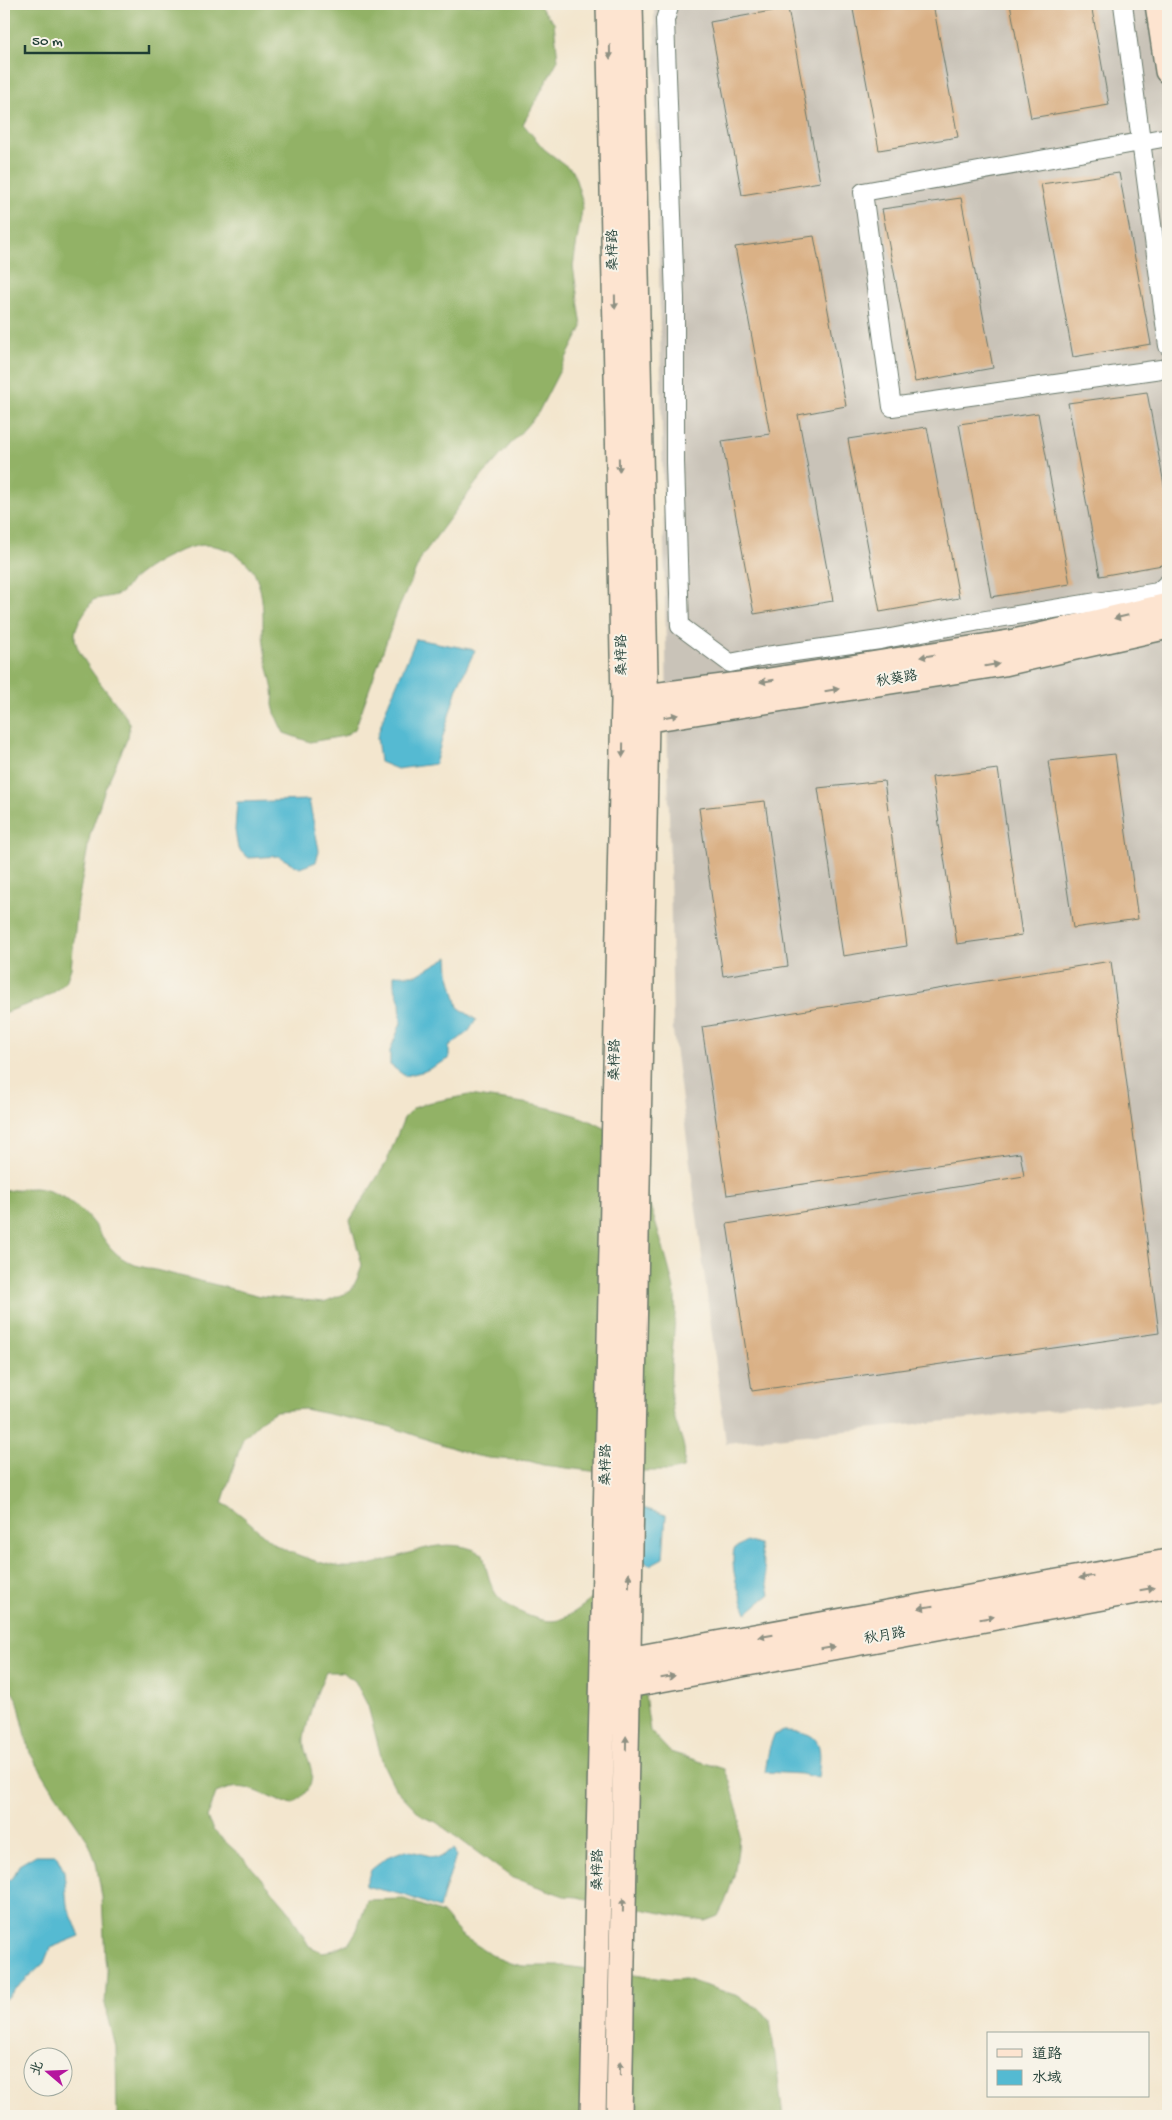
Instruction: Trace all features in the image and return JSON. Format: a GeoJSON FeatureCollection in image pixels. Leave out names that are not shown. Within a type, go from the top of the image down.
{"type":"FeatureCollection","features":[{"type":"Feature","properties":{"kind":"street","name":"桑梓路"},"geometry":{"type":"LineString","coordinates":[[609,4],[634,710]]}},
{"type":"Feature","properties":{"kind":"street","name":"桑梓路"},"geometry":{"type":"LineString","coordinates":[[619,2116],[619,1670],[634,710],[630,4]]}},
{"type":"Feature","properties":{"kind":"street"},"geometry":{"type":"LineString","coordinates":[[670,4],[665,20],[675,298],[675,462],[680,626],[730,663],[880,640],[980,620],[1158,592],[1168,583]]}},
{"type":"Feature","properties":{"kind":"street"},"geometry":{"type":"LineString","coordinates":[[1123,4],[1168,346]]}},
{"type":"Feature","properties":{"kind":"street"},"geometry":{"type":"LineString","coordinates":[[1158,4],[1168,71]]}},
{"type":"Feature","properties":{"kind":"street"},"geometry":{"type":"LineString","coordinates":[[1168,137],[863,192],[892,407],[1168,368]]}},
{"type":"Feature","properties":{"kind":"street","name":"秋葵路"},"geometry":{"type":"LineString","coordinates":[[634,710],[1015,642],[1168,606]]}},
{"type":"Feature","properties":{"kind":"street","name":"秋葵路"},"geometry":{"type":"LineString","coordinates":[[634,710],[1004,663],[1168,626]]}},
{"type":"Feature","properties":{"kind":"street","name":"秋月路"},"geometry":{"type":"LineString","coordinates":[[603,1689],[619,1670],[1168,1562]]}},
{"type":"Feature","properties":{"kind":"street","name":"秋月路"},"geometry":{"type":"LineString","coordinates":[[619,1670],[1168,1585]]}},
{"type":"Feature","properties":{"kind":"street","name":"桑梓路"},"geometry":{"type":"LineString","coordinates":[[593,2116],[603,1689]]}},
{"type":"Feature","properties":{"kind":"shaded area"},"geometry":{"type":"Polygon","coordinates":[[[654,4],[1168,4],[1168,1399],[726,1443],[673,1031],[654,4]]]}},
{"type":"Feature","properties":{"kind":"green space"},"geometry":{"type":"Polygon","coordinates":[[[4,4],[538,4],[554,23],[558,60],[523,124],[544,149],[573,171],[583,203],[573,266],[582,327],[538,413],[476,483],[422,556],[397,612],[355,729],[344,736],[310,742],[284,733],[273,705],[273,692],[264,648],[259,584],[252,569],[246,563],[223,548],[205,545],[196,546],[170,555],[146,569],[119,594],[93,600],[76,628],[75,638],[77,647],[82,657],[130,723],[128,737],[105,789],[90,835],[78,902],[71,968],[66,982],[42,999],[4,1013],[4,4]]]}},
{"type":"Feature","properties":{"kind":"green space"},"geometry":{"type":"Polygon","coordinates":[[[469,1095],[530,1104],[570,1114],[607,1130],[624,1141],[629,1149],[653,1215],[673,1284],[675,1324],[671,1367],[671,1396],[683,1444],[683,1468],[670,1471],[615,1474],[543,1465],[529,1461],[489,1458],[473,1455],[391,1427],[304,1409],[276,1411],[264,1418],[243,1438],[222,1503],[236,1511],[280,1547],[306,1558],[334,1566],[360,1566],[378,1563],[430,1547],[447,1545],[465,1547],[483,1554],[491,1585],[501,1599],[516,1610],[536,1618],[554,1621],[561,1619],[575,1612],[596,1596],[636,1630],[650,1731],[670,1752],[724,1769],[730,1781],[740,1820],[734,1876],[725,1902],[718,1916],[705,1921],[635,1908],[619,1908],[578,1897],[564,1896],[511,1877],[436,1822],[423,1817],[395,1788],[383,1764],[368,1706],[355,1681],[342,1672],[326,1672],[313,1705],[304,1739],[304,1747],[312,1774],[310,1785],[301,1797],[293,1804],[282,1802],[248,1788],[228,1789],[216,1793],[207,1818],[213,1830],[246,1861],[287,1908],[309,1946],[322,1952],[335,1950],[349,1943],[357,1930],[367,1900],[404,1899],[442,1913],[461,1935],[497,1958],[510,1963],[523,1966],[565,1966],[671,1980],[685,1979],[738,1996],[761,2010],[770,2020],[783,2116],[117,2116],[116,2047],[105,2004],[107,1973],[102,1897],[96,1862],[88,1841],[30,1753],[18,1702],[4,1677],[4,1191],[34,1188],[43,1189],[60,1196],[76,1206],[90,1219],[116,1253],[135,1265],[261,1296],[324,1302],[351,1291],[357,1279],[362,1265],[350,1220],[386,1163],[404,1118],[414,1108],[427,1103],[469,1095]]]}},
{"type":"Feature","properties":{"kind":"water"},"geometry":{"type":"Polygon","coordinates":[[[416,639],[475,650],[457,688],[435,764],[397,769],[380,762],[377,737],[386,709],[416,639]]]}},
{"type":"Feature","properties":{"kind":"water"},"geometry":{"type":"Polygon","coordinates":[[[309,800],[319,850],[316,862],[300,868],[278,856],[249,858],[238,849],[235,830],[237,802],[309,800]]]}},
{"type":"Feature","properties":{"kind":"water"},"geometry":{"type":"Polygon","coordinates":[[[448,957],[449,972],[458,1007],[476,1020],[469,1031],[449,1047],[449,1059],[425,1071],[405,1076],[390,1065],[390,1051],[401,1023],[400,1002],[394,986],[394,975],[417,975],[448,957]]]}},
{"type":"Feature","properties":{"kind":"water"},"geometry":{"type":"Polygon","coordinates":[[[630,1504],[666,1515],[663,1558],[650,1565],[632,1555],[630,1504]]]}},
{"type":"Feature","properties":{"kind":"water"},"geometry":{"type":"Polygon","coordinates":[[[746,1541],[759,1545],[770,1594],[747,1613],[736,1581],[733,1565],[734,1549],[746,1541]]]}},
{"type":"Feature","properties":{"kind":"water"},"geometry":{"type":"Polygon","coordinates":[[[784,1731],[806,1734],[813,1737],[817,1742],[820,1757],[818,1778],[801,1774],[765,1772],[769,1749],[774,1735],[784,1731]]]}},
{"type":"Feature","properties":{"kind":"water"},"geometry":{"type":"Polygon","coordinates":[[[454,1849],[456,1856],[439,1908],[404,1895],[365,1886],[371,1870],[387,1857],[406,1850],[439,1858],[454,1849]]]}},
{"type":"Feature","properties":{"kind":"water"},"geometry":{"type":"Polygon","coordinates":[[[36,1855],[56,1855],[64,1871],[67,1905],[80,1936],[50,1948],[44,1963],[4,2000],[4,1883],[13,1878],[19,1865],[36,1855]]]}},
{"type":"Feature","properties":{"kind":"building"},"geometry":{"type":"Polygon","coordinates":[[[852,4],[933,4],[958,137],[879,150],[852,4]]]}},
{"type":"Feature","properties":{"kind":"building"},"geometry":{"type":"Polygon","coordinates":[[[1010,4],[1091,4],[1109,105],[1031,118],[1010,4]]]}},
{"type":"Feature","properties":{"kind":"building"},"geometry":{"type":"Polygon","coordinates":[[[788,8],[820,182],[742,195],[710,22],[788,8]]]}},
{"type":"Feature","properties":{"kind":"building"},"geometry":{"type":"Polygon","coordinates":[[[1119,173],[1151,344],[1073,357],[1041,184],[1119,173]]]}},
{"type":"Feature","properties":{"kind":"building"},"geometry":{"type":"Polygon","coordinates":[[[961,198],[993,368],[915,382],[882,209],[961,198]]]}},
{"type":"Feature","properties":{"kind":"building"},"geometry":{"type":"Polygon","coordinates":[[[814,236],[846,406],[798,415],[833,601],[754,614],[722,441],[770,434],[735,247],[814,236]]]}},
{"type":"Feature","properties":{"kind":"building"},"geometry":{"type":"Polygon","coordinates":[[[1147,392],[1168,506],[1168,564],[1100,576],[1068,403],[1147,392]]]}},
{"type":"Feature","properties":{"kind":"building"},"geometry":{"type":"Polygon","coordinates":[[[1038,413],[1070,584],[991,597],[959,424],[1038,413]]]}},
{"type":"Feature","properties":{"kind":"building"},"geometry":{"type":"Polygon","coordinates":[[[927,427],[959,598],[880,612],[848,439],[927,427]]]}},
{"type":"Feature","properties":{"kind":"building"},"geometry":{"type":"Polygon","coordinates":[[[1115,754],[1138,919],[1073,928],[1048,761],[1115,754]]]}},
{"type":"Feature","properties":{"kind":"building"},"geometry":{"type":"Polygon","coordinates":[[[998,769],[1022,935],[957,944],[932,777],[998,769]]]}},
{"type":"Feature","properties":{"kind":"building"},"geometry":{"type":"Polygon","coordinates":[[[884,781],[907,946],[843,956],[818,788],[884,781]]]}},
{"type":"Feature","properties":{"kind":"building"},"geometry":{"type":"Polygon","coordinates":[[[765,801],[788,966],[723,976],[699,808],[765,801]]]}},
{"type":"Feature","properties":{"kind":"building"},"geometry":{"type":"Polygon","coordinates":[[[1111,961],[1159,1333],[752,1391],[727,1224],[1024,1176],[1020,1153],[727,1195],[702,1027],[1111,961]]]}}]}
